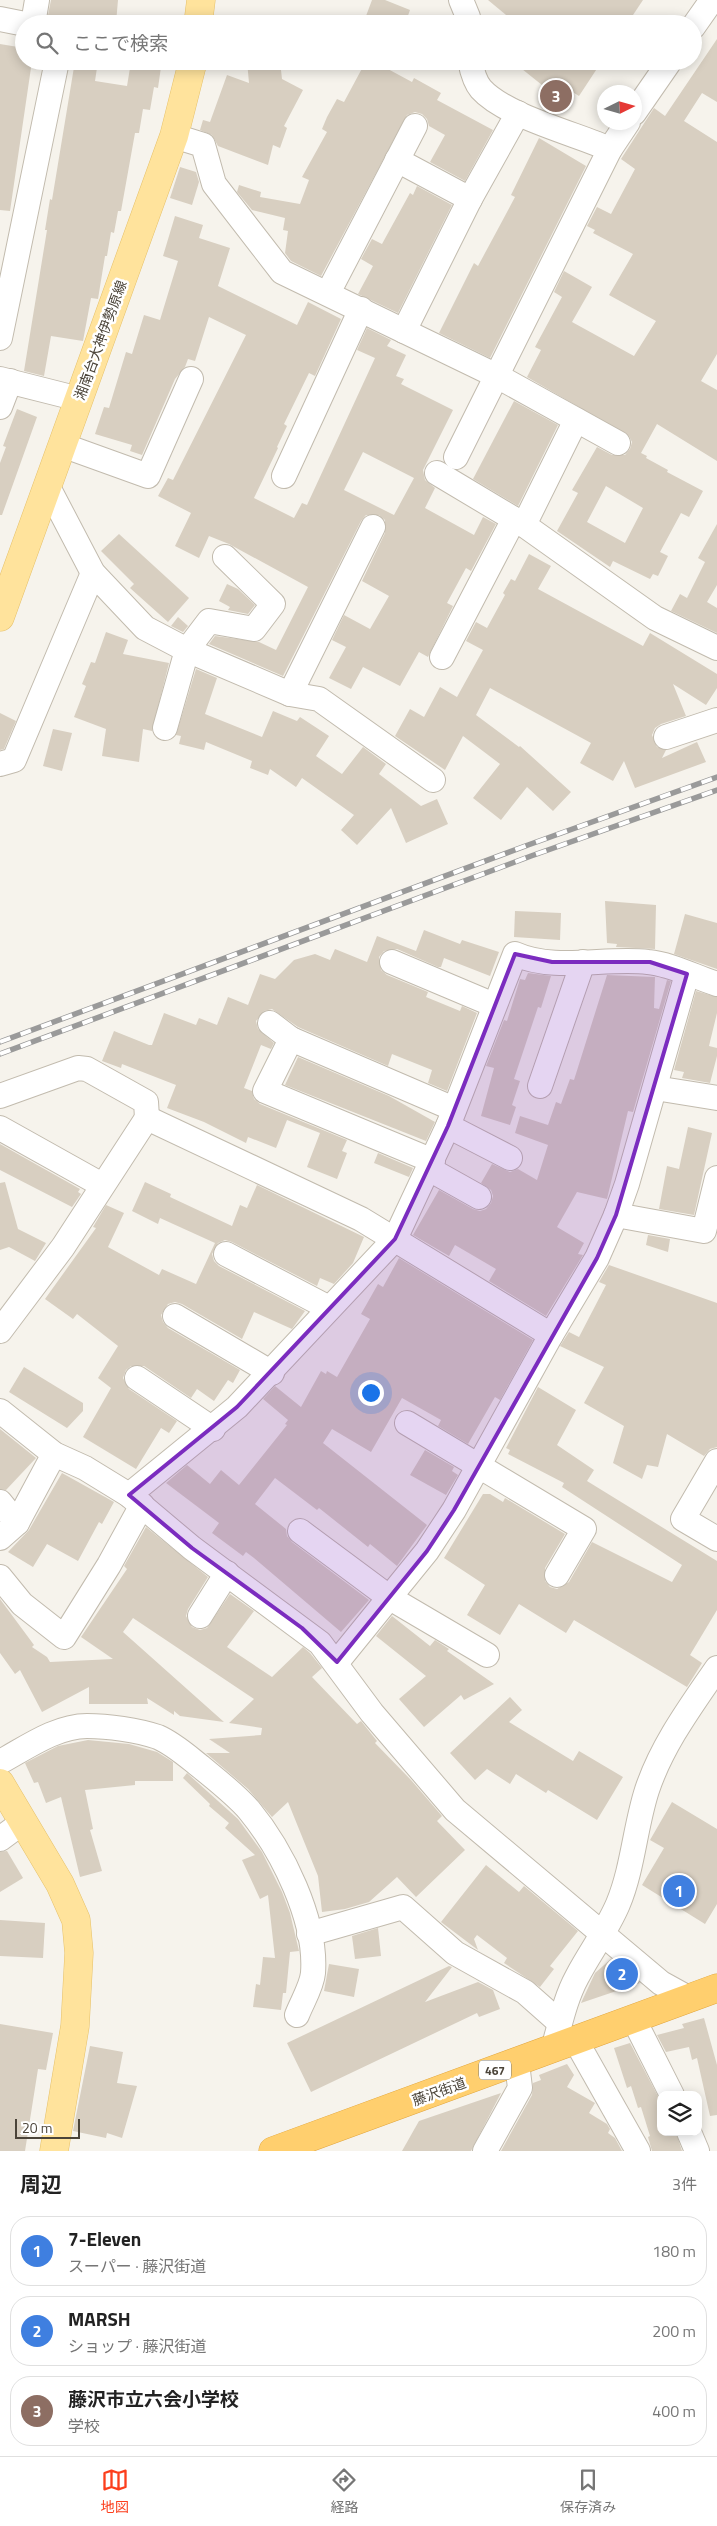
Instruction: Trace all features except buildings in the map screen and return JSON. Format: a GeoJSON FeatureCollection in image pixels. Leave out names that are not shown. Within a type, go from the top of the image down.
{"type":"FeatureCollection","features":[{"type":"Feature","properties":{"kind":"highway","name":"藤沢街道"},"geometry":{"type":"LineString","coordinates":[[273,2151],[517,2063],[563,2038],[633,2018],[717,1988]]}},
{"type":"Feature","properties":{"kind":"main road"},"geometry":{"type":"LineString","coordinates":[[199,15],[201,0]]}},
{"type":"Feature","properties":{"kind":"main road","name":"湘南台大神伊勢原線"},"geometry":{"type":"LineString","coordinates":[[0,617],[174,136],[191,70]]}},
{"type":"Feature","properties":{"kind":"main road"},"geometry":{"type":"LineString","coordinates":[[0,1783],[60,1884],[76,1920],[79,1953],[75,2026],[54,2151]]}},
{"type":"Feature","properties":{"kind":"street"},"geometry":{"type":"LineString","coordinates":[[34,15],[37,0]]}},
{"type":"Feature","properties":{"kind":"street"},"geometry":{"type":"LineString","coordinates":[[461,0],[467,15]]}},
{"type":"Feature","properties":{"kind":"street"},"geometry":{"type":"LineString","coordinates":[[701,15],[712,0]]}},
{"type":"Feature","properties":{"kind":"street"},"geometry":{"type":"LineString","coordinates":[[0,19],[15,22]]}},
{"type":"Feature","properties":{"kind":"street"},"geometry":{"type":"LineString","coordinates":[[0,338],[56,70]]}},
{"type":"Feature","properties":{"kind":"street"},"geometry":{"type":"LineString","coordinates":[[472,70],[481,89],[496,101],[518,113],[610,149]]}},
{"type":"Feature","properties":{"kind":"street"},"geometry":{"type":"LineString","coordinates":[[642,101],[664,70]]}},
{"type":"Feature","properties":{"kind":"street"},"geometry":{"type":"LineString","coordinates":[[404,331],[470,199],[518,113]]}},
{"type":"Feature","properties":{"kind":"street"},"geometry":{"type":"LineString","coordinates":[[328,293],[415,126]]}},
{"type":"Feature","properties":{"kind":"street"},"geometry":{"type":"LineString","coordinates":[[456,457],[610,149],[623,130]]}},
{"type":"Feature","properties":{"kind":"street"},"geometry":{"type":"LineString","coordinates":[[174,136],[203,145],[214,184],[282,272],[497,376],[618,443]]}},
{"type":"Feature","properties":{"kind":"street"},"geometry":{"type":"LineString","coordinates":[[397,160],[470,199]]}},
{"type":"Feature","properties":{"kind":"street"},"geometry":{"type":"LineString","coordinates":[[284,476],[361,309]]}},
{"type":"Feature","properties":{"kind":"street"},"geometry":{"type":"LineString","coordinates":[[62,445],[148,476],[191,379]]}},
{"type":"Feature","properties":{"kind":"street"},"geometry":{"type":"LineString","coordinates":[[0,407],[5,380],[79,399]]}},
{"type":"Feature","properties":{"kind":"street"},"geometry":{"type":"LineString","coordinates":[[442,657],[576,420]]}},
{"type":"Feature","properties":{"kind":"street"},"geometry":{"type":"LineString","coordinates":[[437,473],[519,522],[656,618],[717,648]]}},
{"type":"Feature","properties":{"kind":"street"},"geometry":{"type":"LineString","coordinates":[[48,486],[93,573],[145,628],[187,650],[290,694],[319,699],[433,780]]}},
{"type":"Feature","properties":{"kind":"street"},"geometry":{"type":"LineString","coordinates":[[290,694],[373,527]]}},
{"type":"Feature","properties":{"kind":"street"},"geometry":{"type":"LineString","coordinates":[[165,728],[187,650],[209,621],[254,629],[273,604],[225,557]]}},
{"type":"Feature","properties":{"kind":"street"},"geometry":{"type":"LineString","coordinates":[[0,764],[14,760],[93,573]]}},
{"type":"Feature","properties":{"kind":"street"},"geometry":{"type":"LineString","coordinates":[[666,737],[717,720]]}},
{"type":"Feature","properties":{"kind":"street"},"geometry":{"type":"LineString","coordinates":[[0,1577],[22,1604],[64,1637],[109,1565],[136,1500],[272,1373],[329,1308],[356,1282],[395,1239],[431,1165],[451,1118],[515,954],[525,958],[552,962],[622,960],[650,962],[717,984]]}},
{"type":"Feature","properties":{"kind":"street"},"geometry":{"type":"LineString","coordinates":[[392,962],[494,1005]]}},
{"type":"Feature","properties":{"kind":"street"},"geometry":{"type":"LineString","coordinates":[[540,1086],[563,1049],[583,962]]}},
{"type":"Feature","properties":{"kind":"street"},"geometry":{"type":"LineString","coordinates":[[337,1662],[427,1551],[454,1510],[477,1466],[597,1258],[616,1215],[655,1088],[687,974]]}},
{"type":"Feature","properties":{"kind":"street"},"geometry":{"type":"LineString","coordinates":[[270,1023],[291,1039],[451,1118],[510,1158]]}},
{"type":"Feature","properties":{"kind":"street"},"geometry":{"type":"LineString","coordinates":[[291,1039],[265,1091],[431,1165],[480,1197]]}},
{"type":"Feature","properties":{"kind":"street"},"geometry":{"type":"LineString","coordinates":[[0,1096],[70,1070],[87,1069],[146,1102],[147,1118],[63,1247],[0,1331]]}},
{"type":"Feature","properties":{"kind":"street"},"geometry":{"type":"LineString","coordinates":[[655,1088],[717,1098]]}},
{"type":"Feature","properties":{"kind":"street"},"geometry":{"type":"LineString","coordinates":[[147,1118],[361,1219],[551,1336]]}},
{"type":"Feature","properties":{"kind":"street"},"geometry":{"type":"LineString","coordinates":[[0,1128],[102,1185]]}},
{"type":"Feature","properties":{"kind":"street"},"geometry":{"type":"LineString","coordinates":[[616,1215],[704,1231],[717,1178]]}},
{"type":"Feature","properties":{"kind":"street"},"geometry":{"type":"LineString","coordinates":[[226,1254],[329,1308]]}},
{"type":"Feature","properties":{"kind":"street"},"geometry":{"type":"LineString","coordinates":[[175,1316],[272,1373]]}},
{"type":"Feature","properties":{"kind":"street"},"geometry":{"type":"LineString","coordinates":[[137,1378],[213,1429]]}},
{"type":"Feature","properties":{"kind":"street"},"geometry":{"type":"LineString","coordinates":[[0,1411],[54,1454],[85,1468],[136,1500],[192,1548],[302,1628],[337,1662],[372,1713],[454,1810],[661,1983],[690,1999]]}},
{"type":"Feature","properties":{"kind":"street"},"geometry":{"type":"LineString","coordinates":[[406,1423],[584,1529],[557,1575]]}},
{"type":"Feature","properties":{"kind":"street"},"geometry":{"type":"LineString","coordinates":[[0,1538],[17,1522],[54,1454]]}},
{"type":"Feature","properties":{"kind":"street"},"geometry":{"type":"LineString","coordinates":[[717,1461],[683,1519],[717,1539]]}},
{"type":"Feature","properties":{"kind":"street"},"geometry":{"type":"LineString","coordinates":[[0,1502],[17,1522]]}},
{"type":"Feature","properties":{"kind":"street"},"geometry":{"type":"LineString","coordinates":[[300,1530],[390,1598],[487,1655]]}},
{"type":"Feature","properties":{"kind":"street"},"geometry":{"type":"LineString","coordinates":[[200,1616],[227,1573]]}},
{"type":"Feature","properties":{"kind":"street"},"geometry":{"type":"LineString","coordinates":[[563,2038],[577,1978],[603,1935],[618,1903],[634,1835],[656,1766],[670,1738],[717,1668]]}},
{"type":"Feature","properties":{"kind":"street"},"geometry":{"type":"LineString","coordinates":[[0,1762],[44,1738],[71,1728],[87,1726],[126,1730],[157,1737],[175,1746],[232,1792],[272,1841],[299,1898],[314,1959],[313,1976],[297,2015]]}},
{"type":"Feature","properties":{"kind":"street"},"geometry":{"type":"LineString","coordinates":[[0,1839],[22,1822]]}},
{"type":"Feature","properties":{"kind":"street"},"geometry":{"type":"LineString","coordinates":[[309,1934],[404,1907],[455,1954],[525,1992],[563,2038],[638,2151]]}},
{"type":"Feature","properties":{"kind":"street"},"geometry":{"type":"LineString","coordinates":[[633,2018],[670,2091]]}},
{"type":"Feature","properties":{"kind":"street"},"geometry":{"type":"LineString","coordinates":[[484,2151],[520,2088],[517,2063]]}},
{"type":"Feature","properties":{"kind":"street"},"geometry":{"type":"LineString","coordinates":[[691,2136],[697,2151]]}},
{"type":"Feature","properties":{"kind":"highlighted area"},"geometry":{"type":"Polygon","coordinates":[[[515,954],[552,962],[650,962],[687,974],[616,1215],[597,1258],[454,1510],[427,1551],[337,1662],[302,1628],[192,1548],[129,1495],[237,1407],[395,1239],[448,1126],[515,954]]]}},
{"type":"Feature","properties":{"kind":"railway"},"geometry":{"type":"LineString","coordinates":[[0,1042],[528,845],[717,777]]}},
{"type":"Feature","properties":{"kind":"railway"},"geometry":{"type":"LineString","coordinates":[[0,1054],[531,856],[717,790]]}},
{"type":"Feature","properties":{"kind":"place","name":"藤沢市立六会小学校"},"geometry":{"type":"Point","coordinates":[556,96]}},
{"type":"Feature","properties":{"kind":"place","name":"7-Eleven"},"geometry":{"type":"Point","coordinates":[679,1891]}},
{"type":"Feature","properties":{"kind":"place","name":"MARSH"},"geometry":{"type":"Point","coordinates":[622,1974]}}]}
